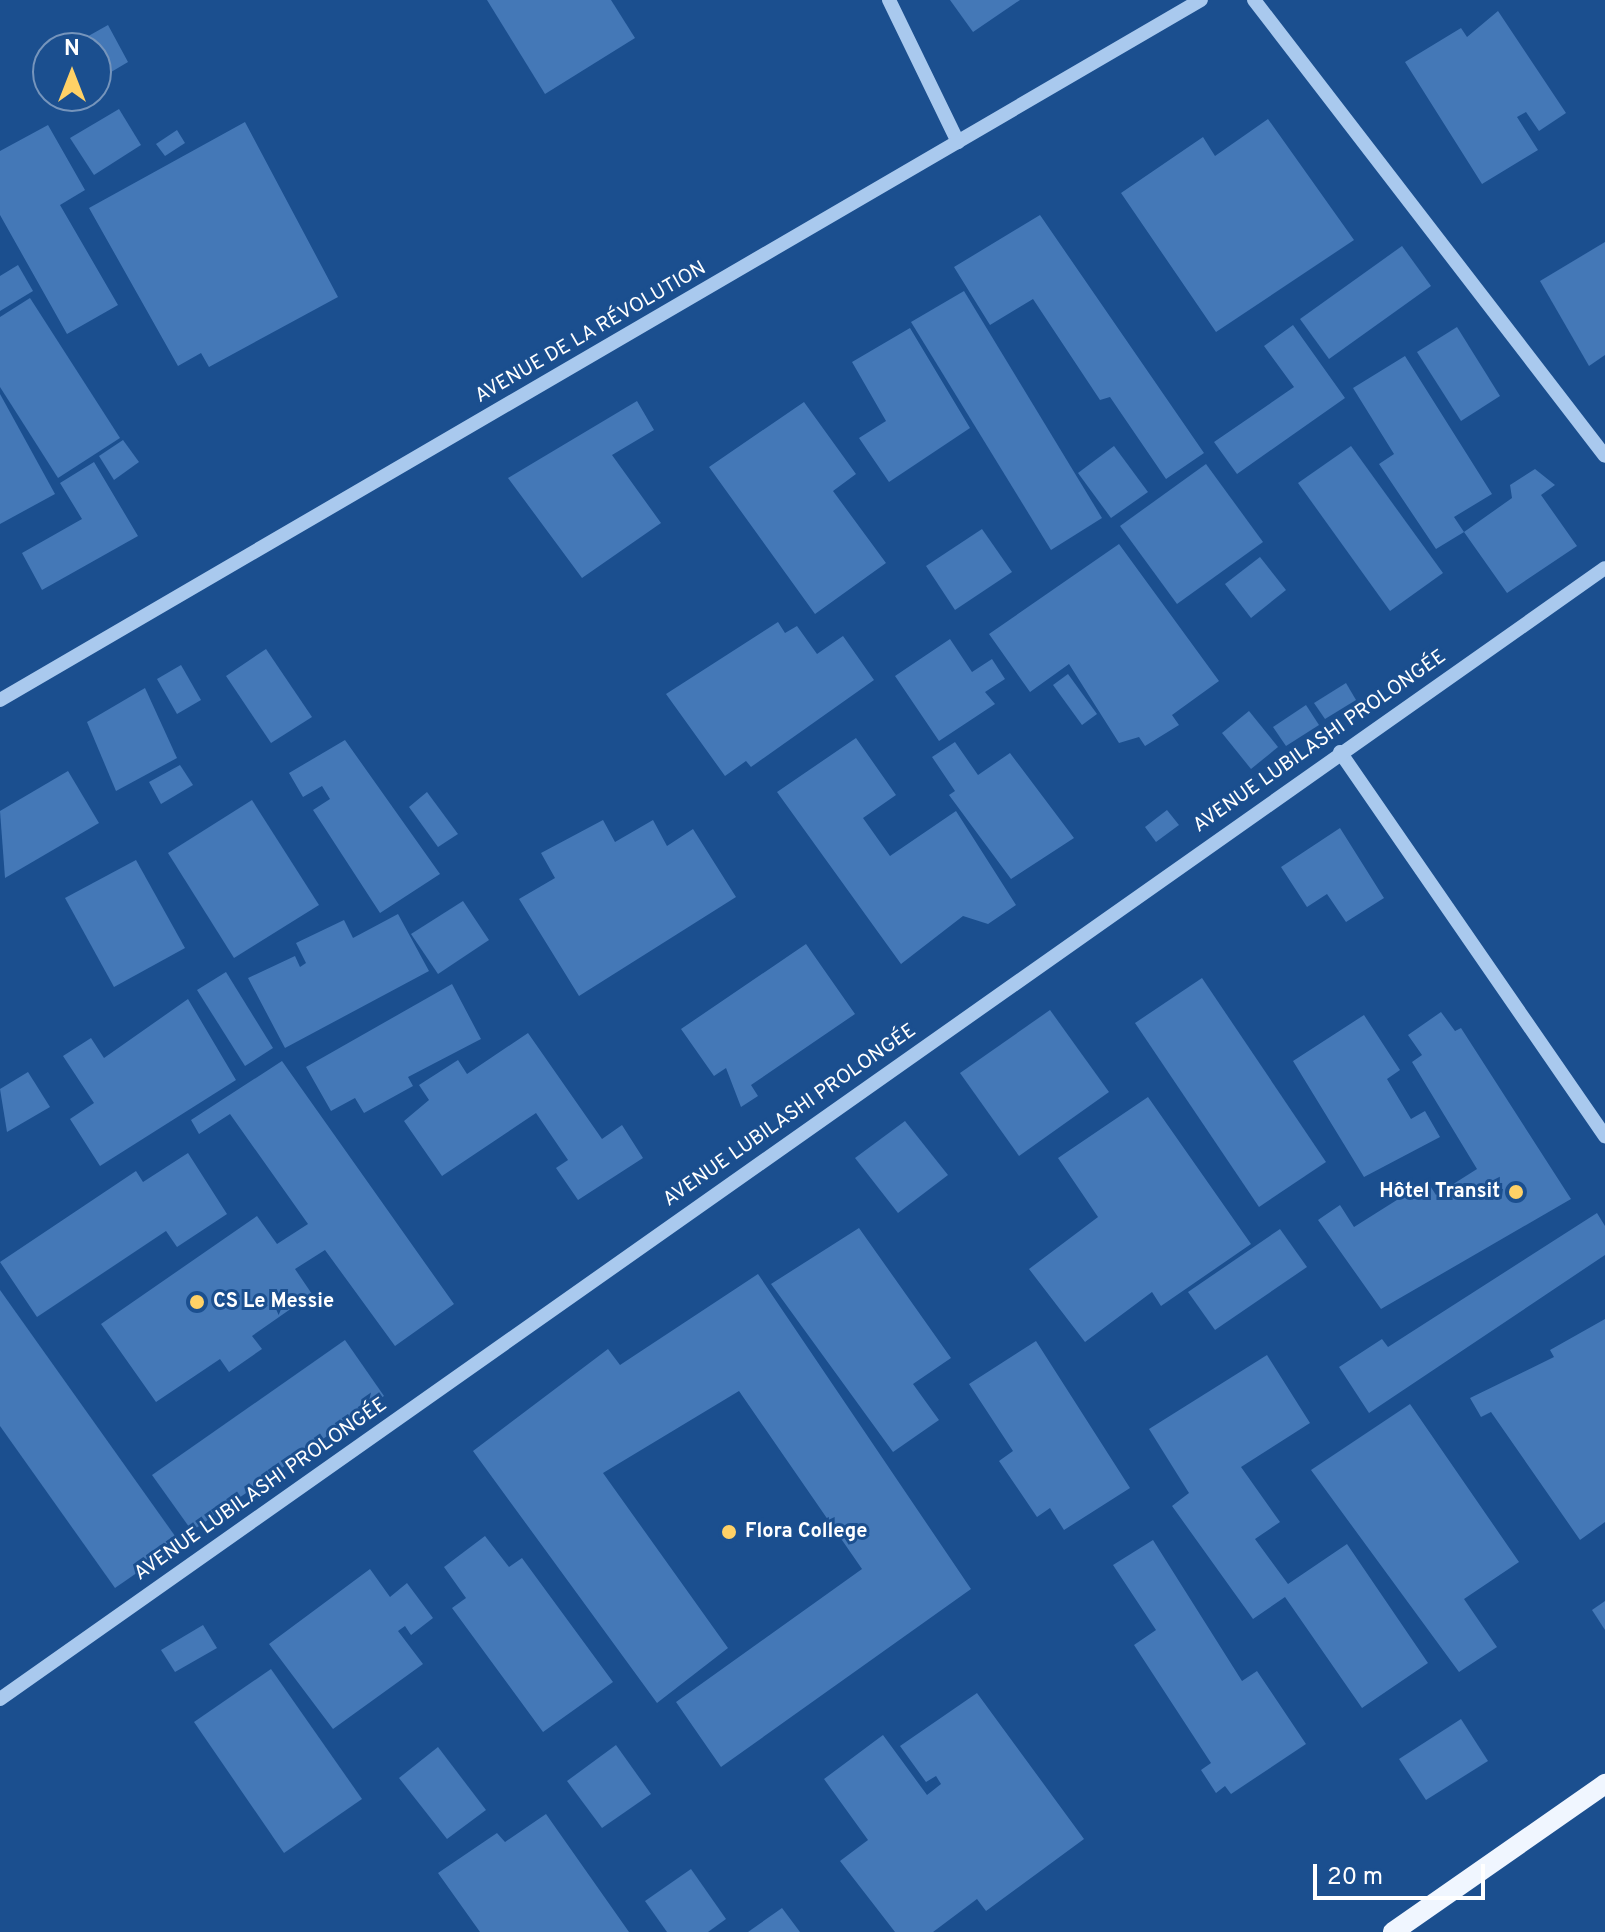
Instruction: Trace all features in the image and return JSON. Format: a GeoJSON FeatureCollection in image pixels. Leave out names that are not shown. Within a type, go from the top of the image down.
{"type":"FeatureCollection","features":[{"type":"Feature","properties":{"kind":"main road"},"geometry":{"type":"LineString","coordinates":[[1393,1932],[1605,1784]]}},
{"type":"Feature","properties":{"kind":"street"},"geometry":{"type":"LineString","coordinates":[[889,0],[958,142]]}},
{"type":"Feature","properties":{"kind":"street","name":"AVENUE DE LA RÉVOLUTION"},"geometry":{"type":"LineString","coordinates":[[0,700],[1201,0]]}},
{"type":"Feature","properties":{"kind":"street"},"geometry":{"type":"LineString","coordinates":[[1254,0],[1605,456]]}},
{"type":"Feature","properties":{"kind":"street","name":"AVENUE LUBILASHI PROLONGÉE"},"geometry":{"type":"LineString","coordinates":[[0,1699],[1605,568]]}},
{"type":"Feature","properties":{"kind":"street"},"geometry":{"type":"LineString","coordinates":[[1340,752],[1605,1136]]}},
{"type":"Feature","properties":{"kind":"building"},"geometry":{"type":"Polygon","coordinates":[[[487,0],[611,0],[635,38],[545,94],[487,0]]]}},
{"type":"Feature","properties":{"kind":"building"},"geometry":{"type":"Polygon","coordinates":[[[950,0],[1020,0],[973,32],[950,0]]]}},
{"type":"Feature","properties":{"kind":"building"},"geometry":{"type":"Polygon","coordinates":[[[1498,11],[1566,113],[1539,131],[1526,112],[1517,117],[1538,150],[1482,184],[1405,62],[1461,28],[1467,37],[1498,11]]]}},
{"type":"Feature","properties":{"kind":"building"},"geometry":{"type":"Polygon","coordinates":[[[108,25],[112,32],[96,32],[108,25]]]}},
{"type":"Feature","properties":{"kind":"building"},"geometry":{"type":"Polygon","coordinates":[[[112,32],[128,62],[112,72],[112,32]]]}},
{"type":"Feature","properties":{"kind":"building"},"geometry":{"type":"Polygon","coordinates":[[[119,109],[141,145],[94,175],[70,138],[119,109]]]}},
{"type":"Feature","properties":{"kind":"building"},"geometry":{"type":"Polygon","coordinates":[[[1268,119],[1354,240],[1216,332],[1121,193],[1203,137],[1215,156],[1268,119]]]}},
{"type":"Feature","properties":{"kind":"building"},"geometry":{"type":"Polygon","coordinates":[[[245,122],[338,297],[209,367],[201,353],[178,366],[89,208],[245,122]]]}},
{"type":"Feature","properties":{"kind":"building"},"geometry":{"type":"Polygon","coordinates":[[[48,125],[85,190],[60,205],[118,305],[67,334],[0,215],[0,151],[48,125]]]}},
{"type":"Feature","properties":{"kind":"building"},"geometry":{"type":"Polygon","coordinates":[[[177,130],[185,143],[165,156],[156,144],[177,130]]]}},
{"type":"Feature","properties":{"kind":"building"},"geometry":{"type":"Polygon","coordinates":[[[1040,215],[1204,453],[1166,479],[1110,397],[1100,400],[1033,299],[990,325],[954,267],[1040,215]]]}},
{"type":"Feature","properties":{"kind":"building"},"geometry":{"type":"Polygon","coordinates":[[[1605,242],[1605,355],[1589,366],[1540,281],[1605,242]]]}},
{"type":"Feature","properties":{"kind":"building"},"geometry":{"type":"Polygon","coordinates":[[[1402,246],[1431,286],[1329,359],[1300,319],[1402,246]]]}},
{"type":"Feature","properties":{"kind":"building"},"geometry":{"type":"Polygon","coordinates":[[[18,265],[33,291],[0,311],[0,276],[18,265]]]}},
{"type":"Feature","properties":{"kind":"building"},"geometry":{"type":"Polygon","coordinates":[[[964,291],[1102,518],[1051,550],[911,322],[964,291]]]}},
{"type":"Feature","properties":{"kind":"building"},"geometry":{"type":"Polygon","coordinates":[[[30,298],[120,438],[58,478],[0,387],[0,317],[30,298]]]}},
{"type":"Feature","properties":{"kind":"building"},"geometry":{"type":"Polygon","coordinates":[[[1293,325],[1345,398],[1237,474],[1214,442],[1294,387],[1264,346],[1293,325]]]}},
{"type":"Feature","properties":{"kind":"building"},"geometry":{"type":"Polygon","coordinates":[[[1457,327],[1500,396],[1461,421],[1417,352],[1457,327]]]}},
{"type":"Feature","properties":{"kind":"building"},"geometry":{"type":"Polygon","coordinates":[[[910,328],[970,428],[889,482],[859,438],[886,421],[852,362],[910,328]]]}},
{"type":"Feature","properties":{"kind":"building"},"geometry":{"type":"Polygon","coordinates":[[[1405,356],[1492,494],[1454,517],[1464,532],[1436,549],[1379,464],[1394,454],[1353,388],[1405,356]]]}},
{"type":"Feature","properties":{"kind":"building"},"geometry":{"type":"Polygon","coordinates":[[[0,394],[55,494],[0,524],[0,394]]]}},
{"type":"Feature","properties":{"kind":"building"},"geometry":{"type":"Polygon","coordinates":[[[637,401],[654,430],[612,455],[661,523],[582,578],[508,478],[637,401]]]}},
{"type":"Feature","properties":{"kind":"building"},"geometry":{"type":"Polygon","coordinates":[[[804,402],[856,474],[833,491],[886,563],[815,614],[709,467],[804,402]]]}},
{"type":"Feature","properties":{"kind":"building"},"geometry":{"type":"Polygon","coordinates":[[[123,440],[139,462],[114,480],[99,456],[123,440]]]}},
{"type":"Feature","properties":{"kind":"building"},"geometry":{"type":"Polygon","coordinates":[[[1114,446],[1148,492],[1111,518],[1078,473],[1114,446]]]}},
{"type":"Feature","properties":{"kind":"building"},"geometry":{"type":"Polygon","coordinates":[[[1351,446],[1443,573],[1390,611],[1298,483],[1351,446]]]}},
{"type":"Feature","properties":{"kind":"building"},"geometry":{"type":"Polygon","coordinates":[[[94,462],[138,536],[42,590],[22,553],[82,519],[60,483],[94,462]]]}},
{"type":"Feature","properties":{"kind":"building"},"geometry":{"type":"Polygon","coordinates":[[[1206,464],[1263,542],[1177,604],[1120,526],[1206,464]]]}},
{"type":"Feature","properties":{"kind":"building"},"geometry":{"type":"Polygon","coordinates":[[[1535,469],[1555,485],[1541,495],[1577,546],[1507,593],[1464,532],[1512,498],[1510,485],[1535,469]]]}},
{"type":"Feature","properties":{"kind":"building"},"geometry":{"type":"Polygon","coordinates":[[[982,529],[1012,572],[955,610],[926,566],[982,529]]]}},
{"type":"Feature","properties":{"kind":"building"},"geometry":{"type":"Polygon","coordinates":[[[1119,544],[1219,681],[1172,715],[1179,725],[1145,746],[1139,737],[1119,743],[1069,664],[1030,692],[989,634],[1119,544]]]}},
{"type":"Feature","properties":{"kind":"building"},"geometry":{"type":"Polygon","coordinates":[[[1260,557],[1286,590],[1251,618],[1225,584],[1260,557]]]}},
{"type":"Feature","properties":{"kind":"building"},"geometry":{"type":"Polygon","coordinates":[[[778,622],[785,633],[797,626],[817,654],[843,636],[874,680],[751,767],[746,761],[725,776],[666,694],[778,622]]]}},
{"type":"Feature","properties":{"kind":"building"},"geometry":{"type":"Polygon","coordinates":[[[950,639],[972,672],[992,659],[1005,679],[985,692],[995,704],[939,741],[895,676],[950,639]]]}},
{"type":"Feature","properties":{"kind":"building"},"geometry":{"type":"Polygon","coordinates":[[[266,649],[312,717],[271,743],[226,676],[266,649]]]}},
{"type":"Feature","properties":{"kind":"building"},"geometry":{"type":"Polygon","coordinates":[[[181,665],[201,700],[177,714],[157,679],[181,665]]]}},
{"type":"Feature","properties":{"kind":"building"},"geometry":{"type":"Polygon","coordinates":[[[1068,674],[1097,714],[1082,725],[1053,685],[1068,674]]]}},
{"type":"Feature","properties":{"kind":"building"},"geometry":{"type":"Polygon","coordinates":[[[1346,683],[1356,700],[1325,719],[1314,703],[1346,683]]]}},
{"type":"Feature","properties":{"kind":"building"},"geometry":{"type":"Polygon","coordinates":[[[145,688],[177,758],[116,791],[87,722],[145,688]]]}},
{"type":"Feature","properties":{"kind":"building"},"geometry":{"type":"Polygon","coordinates":[[[1306,705],[1319,725],[1286,746],[1273,727],[1306,705]]]}},
{"type":"Feature","properties":{"kind":"building"},"geometry":{"type":"Polygon","coordinates":[[[1249,711],[1278,747],[1251,769],[1222,733],[1249,711]]]}},
{"type":"Feature","properties":{"kind":"building"},"geometry":{"type":"Polygon","coordinates":[[[856,738],[896,795],[863,818],[890,856],[956,811],[1016,905],[988,924],[963,916],[901,964],[777,792],[856,738]]]}},
{"type":"Feature","properties":{"kind":"building"},"geometry":{"type":"Polygon","coordinates":[[[345,740],[440,874],[380,913],[313,810],[330,799],[322,786],[303,797],[289,773],[345,740]]]}},
{"type":"Feature","properties":{"kind":"building"},"geometry":{"type":"Polygon","coordinates":[[[955,742],[978,775],[1010,753],[1074,838],[1011,879],[949,795],[955,791],[932,757],[955,742]]]}},
{"type":"Feature","properties":{"kind":"building"},"geometry":{"type":"Polygon","coordinates":[[[180,765],[193,785],[161,804],[149,782],[180,765]]]}},
{"type":"Feature","properties":{"kind":"building"},"geometry":{"type":"Polygon","coordinates":[[[68,771],[99,823],[5,878],[0,811],[68,771]]]}},
{"type":"Feature","properties":{"kind":"building"},"geometry":{"type":"Polygon","coordinates":[[[427,792],[458,834],[438,847],[409,807],[427,792]]]}},
{"type":"Feature","properties":{"kind":"building"},"geometry":{"type":"Polygon","coordinates":[[[252,800],[319,905],[234,958],[168,853],[252,800]]]}},
{"type":"Feature","properties":{"kind":"building"},"geometry":{"type":"Polygon","coordinates":[[[1167,810],[1179,825],[1156,842],[1145,827],[1167,810]]]}},
{"type":"Feature","properties":{"kind":"building"},"geometry":{"type":"Polygon","coordinates":[[[603,820],[615,842],[653,820],[667,846],[693,829],[736,897],[579,996],[519,899],[555,878],[541,853],[603,820]]]}},
{"type":"Feature","properties":{"kind":"building"},"geometry":{"type":"Polygon","coordinates":[[[1340,828],[1384,898],[1346,922],[1327,894],[1307,907],[1281,867],[1340,828]]]}},
{"type":"Feature","properties":{"kind":"building"},"geometry":{"type":"Polygon","coordinates":[[[136,860],[185,948],[114,987],[65,898],[136,860]]]}},
{"type":"Feature","properties":{"kind":"building"},"geometry":{"type":"Polygon","coordinates":[[[463,901],[489,940],[438,974],[411,934],[463,901]]]}},
{"type":"Feature","properties":{"kind":"building"},"geometry":{"type":"Polygon","coordinates":[[[398,914],[429,971],[285,1048],[248,978],[295,956],[300,967],[306,963],[296,943],[344,920],[353,938],[398,914]]]}},
{"type":"Feature","properties":{"kind":"building"},"geometry":{"type":"Polygon","coordinates":[[[806,944],[855,1014],[751,1085],[758,1096],[741,1107],[726,1068],[714,1076],[681,1029],[806,944]]]}},
{"type":"Feature","properties":{"kind":"building"},"geometry":{"type":"Polygon","coordinates":[[[226,972],[273,1048],[245,1066],[197,990],[226,972]]]}},
{"type":"Feature","properties":{"kind":"building"},"geometry":{"type":"Polygon","coordinates":[[[1202,978],[1326,1162],[1259,1207],[1135,1023],[1202,978]]]}},
{"type":"Feature","properties":{"kind":"building"},"geometry":{"type":"Polygon","coordinates":[[[452,984],[481,1039],[408,1077],[413,1086],[364,1113],[355,1098],[331,1111],[306,1067],[452,984]]]}},
{"type":"Feature","properties":{"kind":"building"},"geometry":{"type":"Polygon","coordinates":[[[188,999],[236,1080],[100,1166],[70,1119],[94,1103],[63,1056],[91,1038],[104,1058],[188,999]]]}},
{"type":"Feature","properties":{"kind":"building"},"geometry":{"type":"Polygon","coordinates":[[[1050,1010],[1109,1092],[1019,1156],[960,1073],[1050,1010]]]}},
{"type":"Feature","properties":{"kind":"building"},"geometry":{"type":"Polygon","coordinates":[[[1441,1012],[1455,1031],[1461,1028],[1571,1199],[1381,1309],[1318,1220],[1340,1205],[1354,1227],[1427,1181],[1436,1195],[1477,1169],[1412,1062],[1422,1055],[1408,1035],[1441,1012]]]}},
{"type":"Feature","properties":{"kind":"building"},"geometry":{"type":"Polygon","coordinates":[[[1364,1015],[1400,1070],[1387,1079],[1411,1119],[1425,1111],[1440,1137],[1364,1177],[1293,1061],[1364,1015]]]}},
{"type":"Feature","properties":{"kind":"building"},"geometry":{"type":"Polygon","coordinates":[[[528,1033],[602,1139],[622,1125],[643,1158],[578,1200],[556,1168],[568,1160],[536,1113],[442,1176],[404,1121],[429,1100],[419,1085],[458,1060],[467,1074],[528,1033]]]}},
{"type":"Feature","properties":{"kind":"building"},"geometry":{"type":"Polygon","coordinates":[[[282,1061],[454,1304],[395,1346],[325,1250],[295,1269],[312,1294],[252,1336],[262,1349],[229,1372],[220,1359],[156,1402],[101,1324],[257,1216],[277,1244],[308,1224],[230,1114],[199,1134],[191,1120],[282,1061]]]}},
{"type":"Feature","properties":{"kind":"building"},"geometry":{"type":"Polygon","coordinates":[[[28,1072],[50,1107],[7,1132],[0,1089],[28,1072]]]}},
{"type":"Feature","properties":{"kind":"building"},"geometry":{"type":"Polygon","coordinates":[[[1148,1097],[1251,1244],[1161,1306],[1152,1292],[1085,1342],[1029,1269],[1098,1217],[1058,1158],[1148,1097]]]}},
{"type":"Feature","properties":{"kind":"building"},"geometry":{"type":"Polygon","coordinates":[[[905,1121],[948,1175],[898,1213],[855,1158],[905,1121]]]}},
{"type":"Feature","properties":{"kind":"building"},"geometry":{"type":"Polygon","coordinates":[[[188,1153],[227,1214],[177,1247],[166,1231],[37,1317],[0,1262],[136,1171],[143,1182],[188,1153]]]}},
{"type":"Feature","properties":{"kind":"building"},"geometry":{"type":"Polygon","coordinates":[[[1597,1213],[1605,1226],[1605,1255],[1369,1413],[1339,1367],[1382,1339],[1388,1347],[1597,1213]]]}},
{"type":"Feature","properties":{"kind":"building"},"geometry":{"type":"Polygon","coordinates":[[[859,1228],[951,1358],[913,1384],[939,1420],[893,1452],[771,1284],[859,1228]]]}},
{"type":"Feature","properties":{"kind":"building"},"geometry":{"type":"Polygon","coordinates":[[[1280,1229],[1307,1267],[1215,1330],[1188,1292],[1280,1229]]]}},
{"type":"Feature","properties":{"kind":"building"},"geometry":{"type":"Polygon","coordinates":[[[758,1274],[971,1589],[721,1767],[676,1702],[862,1569],[739,1391],[603,1473],[728,1648],[657,1703],[473,1451],[608,1349],[620,1365],[758,1274]]]}},
{"type":"Feature","properties":{"kind":"building"},"geometry":{"type":"Polygon","coordinates":[[[0,1290],[180,1543],[115,1588],[0,1426],[0,1290]]]}},
{"type":"Feature","properties":{"kind":"building"},"geometry":{"type":"Polygon","coordinates":[[[1605,1319],[1605,1522],[1580,1540],[1491,1412],[1481,1417],[1470,1398],[1554,1357],[1550,1350],[1605,1319]]]}},
{"type":"Feature","properties":{"kind":"building"},"geometry":{"type":"Polygon","coordinates":[[[345,1340],[384,1396],[192,1531],[152,1475],[345,1340]]]}},
{"type":"Feature","properties":{"kind":"building"},"geometry":{"type":"Polygon","coordinates":[[[1036,1341],[1130,1488],[1064,1530],[1050,1508],[1037,1517],[999,1461],[1013,1451],[969,1384],[1036,1341]]]}},
{"type":"Feature","properties":{"kind":"building"},"geometry":{"type":"Polygon","coordinates":[[[1267,1355],[1310,1423],[1241,1467],[1280,1522],[1255,1539],[1288,1584],[1347,1544],[1428,1663],[1362,1708],[1285,1597],[1253,1619],[1172,1506],[1189,1493],[1149,1429],[1267,1355]]]}},
{"type":"Feature","properties":{"kind":"building"},"geometry":{"type":"Polygon","coordinates":[[[1410,1404],[1519,1562],[1464,1599],[1497,1647],[1459,1672],[1311,1470],[1410,1404]]]}},
{"type":"Feature","properties":{"kind":"building"},"geometry":{"type":"Polygon","coordinates":[[[485,1536],[509,1567],[522,1558],[613,1682],[543,1732],[452,1608],[466,1598],[444,1567],[485,1536]]]}},
{"type":"Feature","properties":{"kind":"building"},"geometry":{"type":"Polygon","coordinates":[[[1153,1540],[1242,1681],[1257,1671],[1306,1744],[1231,1794],[1225,1786],[1216,1793],[1201,1770],[1211,1763],[1134,1645],[1156,1630],[1113,1565],[1153,1540]]]}},
{"type":"Feature","properties":{"kind":"building"},"geometry":{"type":"Polygon","coordinates":[[[370,1569],[390,1597],[407,1583],[433,1618],[411,1635],[405,1626],[398,1631],[423,1664],[333,1729],[269,1644],[370,1569]]]}},
{"type":"Feature","properties":{"kind":"building"},"geometry":{"type":"Polygon","coordinates":[[[1605,1601],[1605,1630],[1592,1610],[1605,1601]]]}},
{"type":"Feature","properties":{"kind":"building"},"geometry":{"type":"Polygon","coordinates":[[[203,1625],[217,1648],[175,1672],[161,1650],[203,1625]]]}},
{"type":"Feature","properties":{"kind":"building"},"geometry":{"type":"Polygon","coordinates":[[[271,1669],[362,1799],[284,1853],[194,1722],[271,1669]]]}},
{"type":"Feature","properties":{"kind":"building"},"geometry":{"type":"Polygon","coordinates":[[[977,1693],[1084,1839],[986,1911],[977,1899],[933,1932],[895,1932],[840,1861],[868,1840],[824,1779],[883,1735],[927,1795],[941,1784],[936,1776],[926,1782],[900,1746],[977,1693]]]}},
{"type":"Feature","properties":{"kind":"building"},"geometry":{"type":"Polygon","coordinates":[[[1461,1719],[1488,1761],[1426,1800],[1399,1759],[1461,1719]]]}},
{"type":"Feature","properties":{"kind":"building"},"geometry":{"type":"Polygon","coordinates":[[[616,1745],[651,1794],[602,1828],[567,1781],[616,1745]]]}},
{"type":"Feature","properties":{"kind":"building"},"geometry":{"type":"Polygon","coordinates":[[[438,1747],[486,1810],[447,1839],[399,1778],[438,1747]]]}},
{"type":"Feature","properties":{"kind":"building"},"geometry":{"type":"Polygon","coordinates":[[[546,1814],[629,1932],[480,1932],[438,1873],[497,1833],[505,1842],[546,1814]]]}},
{"type":"Feature","properties":{"kind":"building"},"geometry":{"type":"Polygon","coordinates":[[[691,1869],[726,1919],[708,1932],[667,1932],[645,1901],[691,1869]]]}},
{"type":"Feature","properties":{"kind":"building"},"geometry":{"type":"Polygon","coordinates":[[[782,1908],[800,1932],[748,1932],[782,1908]]]}},
{"type":"Feature","properties":{"kind":"place","name":"Hôtel Transit"},"geometry":{"type":"Point","coordinates":[1516,1192]}},
{"type":"Feature","properties":{"kind":"place","name":"CS Le Messie"},"geometry":{"type":"Point","coordinates":[197,1302]}},
{"type":"Feature","properties":{"kind":"place","name":"Flora College"},"geometry":{"type":"Point","coordinates":[729,1532]}}]}
